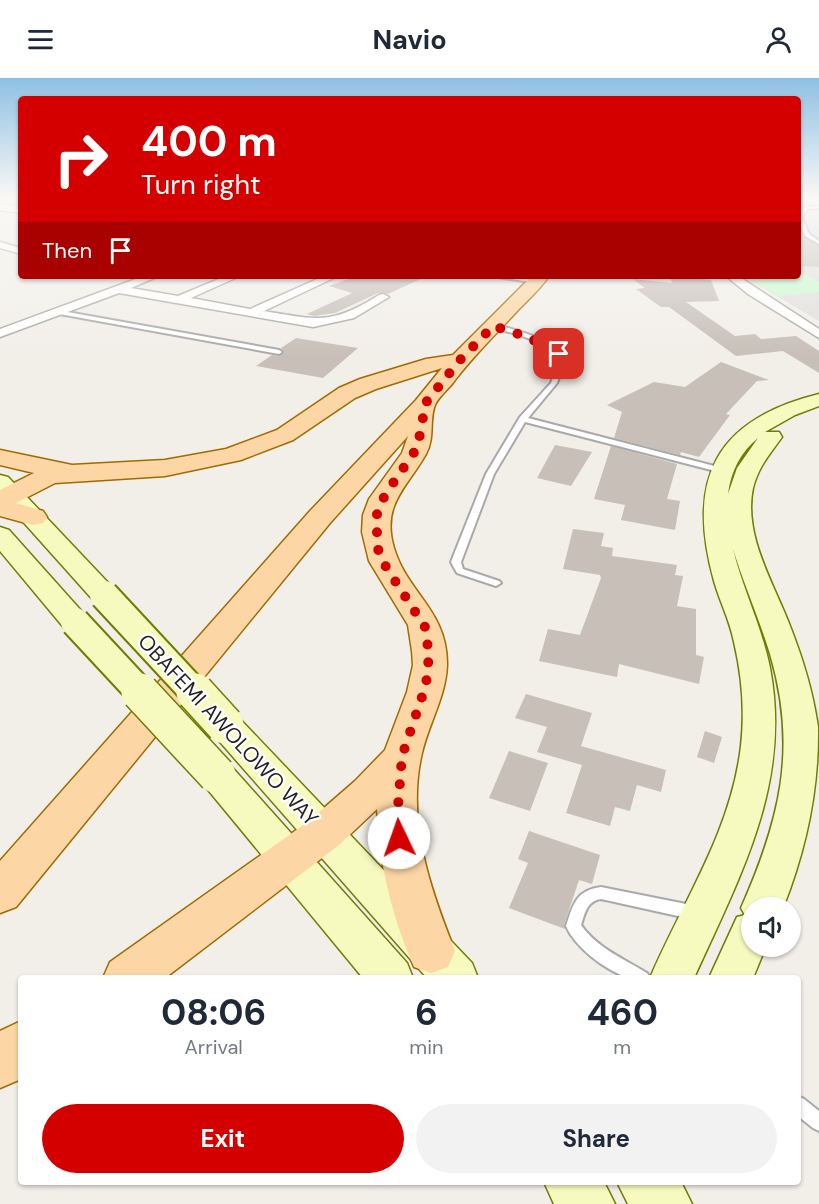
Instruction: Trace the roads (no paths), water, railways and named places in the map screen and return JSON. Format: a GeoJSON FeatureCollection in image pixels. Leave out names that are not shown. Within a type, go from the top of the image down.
{"type":"FeatureCollection","features":[{"type":"Feature","properties":{"kind":"main road"},"geometry":{"type":"LineString","coordinates":[[0,893],[320,517],[424,405],[459,361],[537,279]]}},
{"type":"Feature","properties":{"kind":"main road"},"geometry":{"type":"LineString","coordinates":[[3,496],[49,477],[71,473],[165,468],[232,455],[285,435],[347,393],[368,384],[433,363],[459,361]]}},
{"type":"Feature","properties":{"kind":"main road"},"geometry":{"type":"LineString","coordinates":[[424,405],[422,428],[415,451],[385,495],[377,512],[377,547],[386,567],[425,627],[429,655],[426,685],[402,756],[397,819],[411,898],[444,964]]}},
{"type":"Feature","properties":{"kind":"main road"},"geometry":{"type":"LineString","coordinates":[[0,457],[71,473]]}},
{"type":"Feature","properties":{"kind":"main road"},"geometry":{"type":"LineString","coordinates":[[3,496],[33,517]]}},
{"type":"Feature","properties":{"kind":"main road"},"geometry":{"type":"LineString","coordinates":[[131,975],[324,833],[369,792],[402,756]]}},
{"type":"Feature","properties":{"kind":"main road"},"geometry":{"type":"LineString","coordinates":[[0,1062],[18,1049]]}},
{"type":"Feature","properties":{"kind":"street"},"geometry":{"type":"LineString","coordinates":[[0,333],[146,279]]}},
{"type":"Feature","properties":{"kind":"street"},"geometry":{"type":"LineString","coordinates":[[178,300],[228,279]]}},
{"type":"Feature","properties":{"kind":"street"},"geometry":{"type":"LineString","coordinates":[[250,313],[326,279]]}},
{"type":"Feature","properties":{"kind":"street"},"geometry":{"type":"LineString","coordinates":[[735,279],[819,334]]}},
{"type":"Feature","properties":{"kind":"street"},"geometry":{"type":"LineString","coordinates":[[118,290],[313,323],[332,322],[351,317],[383,297]]}},
{"type":"Feature","properties":{"kind":"street"},"geometry":{"type":"LineString","coordinates":[[673,975],[745,816],[759,747],[759,714],[748,639],[729,584],[716,523],[718,481],[736,449],[759,426],[793,408],[819,400]]}},
{"type":"Feature","properties":{"kind":"street"},"geometry":{"type":"LineString","coordinates":[[766,897],[788,844],[798,805],[802,769],[802,730],[797,696],[789,667],[747,550],[739,506],[748,470],[764,444],[791,423],[819,411]]}},
{"type":"Feature","properties":{"kind":"street","name":"OBAFEMI AWOLOWO WAY"},"geometry":{"type":"LineString","coordinates":[[33,517],[444,964]]}},
{"type":"Feature","properties":{"kind":"street","name":"OBAFEMI AWOLOWO WAY"},"geometry":{"type":"LineString","coordinates":[[0,536],[75,622],[217,775],[388,975]]}},
{"type":"Feature","properties":{"kind":"street"},"geometry":{"type":"LineString","coordinates":[[732,975],[741,956]]}},
{"type":"Feature","properties":{"kind":"street"},"geometry":{"type":"LineString","coordinates":[[633,1204],[641,1185]]}},
{"type":"Feature","properties":{"kind":"street"},"geometry":{"type":"LineString","coordinates":[[645,1185],[665,1204]]}},
{"type":"Feature","properties":{"kind":"lane"},"geometry":{"type":"LineString","coordinates":[[56,312],[279,352]]}},
{"type":"Feature","properties":{"kind":"lane"},"geometry":{"type":"LineString","coordinates":[[493,326],[528,337],[553,349],[562,360],[554,383],[523,419],[489,474],[456,562],[460,571],[496,583]]}},
{"type":"Feature","properties":{"kind":"lane"},"geometry":{"type":"LineString","coordinates":[[523,419],[723,471]]}},
{"type":"Feature","properties":{"kind":"lane"},"geometry":{"type":"LineString","coordinates":[[637,975],[590,948],[580,938],[573,926],[583,899],[591,893],[601,892],[702,914]]}},
{"type":"Feature","properties":{"kind":"lane"},"geometry":{"type":"LineString","coordinates":[[801,1107],[819,1122]]}}]}
